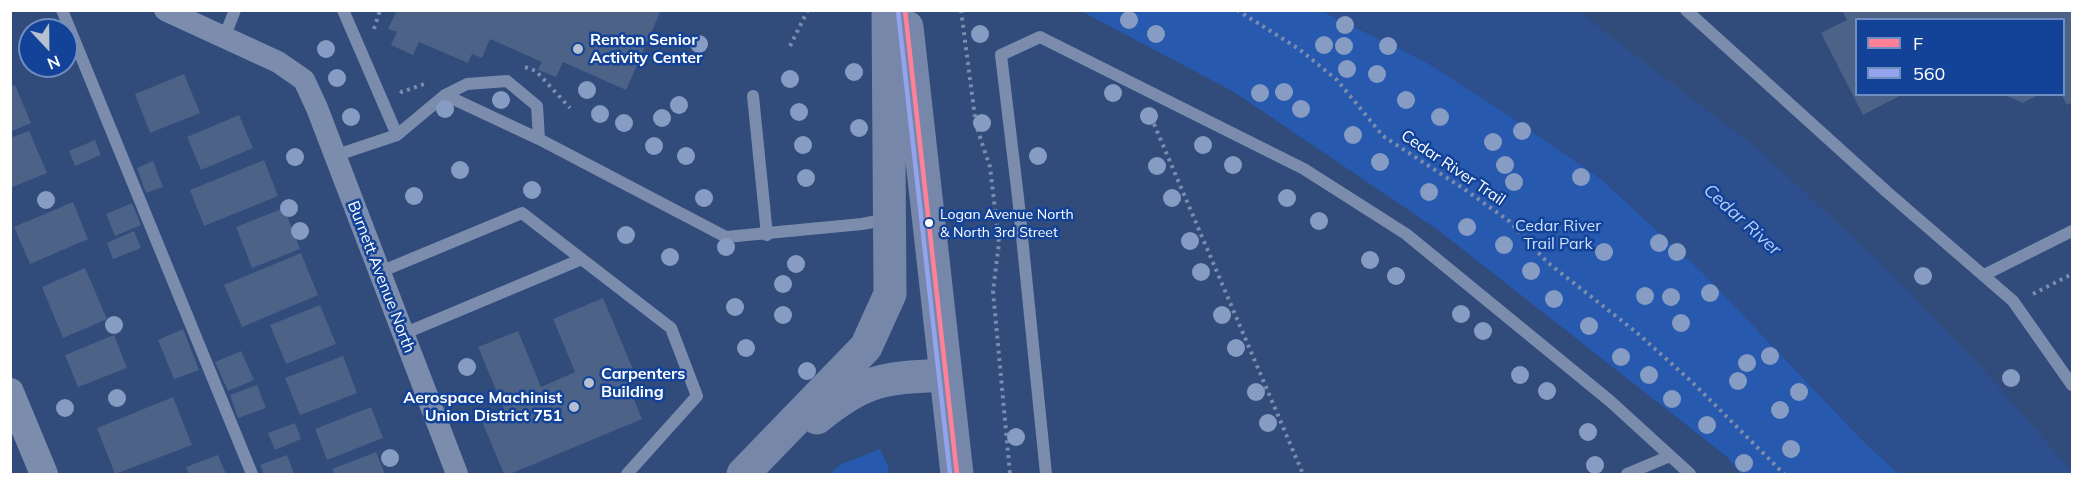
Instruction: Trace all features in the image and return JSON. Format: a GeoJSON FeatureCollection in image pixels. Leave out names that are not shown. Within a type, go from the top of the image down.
{"type":"FeatureCollection","features":[{"type":"Feature","properties":{"kind":"main road"},"geometry":{"type":"LineString","coordinates":[[744,474],[866,347],[890,294],[888,10]]}},
{"type":"Feature","properties":{"kind":"main road"},"geometry":{"type":"LineString","coordinates":[[905,10],[957,474]]}},
{"type":"Feature","properties":{"kind":"main road"},"geometry":{"type":"LineString","coordinates":[[744,474],[854,392],[872,384],[893,380],[946,375]]}},
{"type":"Feature","properties":{"kind":"street"},"geometry":{"type":"LineString","coordinates":[[165,10],[224,38]]}},
{"type":"Feature","properties":{"kind":"street","name":"Burnett Avenue North"},"geometry":{"type":"LineString","coordinates":[[224,38],[278,62],[304,80],[317,108],[457,474]]}},
{"type":"Feature","properties":{"kind":"street"},"geometry":{"type":"LineString","coordinates":[[10,392],[44,474]]}},
{"type":"Feature","properties":{"kind":"lane"},"geometry":{"type":"LineString","coordinates":[[62,10],[252,474]]}},
{"type":"Feature","properties":{"kind":"lane"},"geometry":{"type":"LineString","coordinates":[[224,38],[235,10]]}},
{"type":"Feature","properties":{"kind":"lane"},"geometry":{"type":"LineString","coordinates":[[343,10],[397,135]]}},
{"type":"Feature","properties":{"kind":"lane"},"geometry":{"type":"LineString","coordinates":[[1686,10],[1878,184],[2015,304],[2073,385]]}},
{"type":"Feature","properties":{"kind":"lane"},"geometry":{"type":"LineString","coordinates":[[1046,474],[1001,55],[1040,37],[1304,169],[1406,234],[1610,401],[1690,474]]}},
{"type":"Feature","properties":{"kind":"lane"},"geometry":{"type":"LineString","coordinates":[[334,156],[397,135],[445,95],[467,84],[507,81],[537,106],[539,139]]}},
{"type":"Feature","properties":{"kind":"lane"},"geometry":{"type":"LineString","coordinates":[[445,95],[539,139],[726,237],[767,235],[888,219]]}},
{"type":"Feature","properties":{"kind":"lane"},"geometry":{"type":"LineString","coordinates":[[753,96],[767,235]]}},
{"type":"Feature","properties":{"kind":"lane"},"geometry":{"type":"LineString","coordinates":[[380,272],[522,213],[671,328],[697,396],[627,474]]}},
{"type":"Feature","properties":{"kind":"lane"},"geometry":{"type":"LineString","coordinates":[[1984,275],[2073,231]]}},
{"type":"Feature","properties":{"kind":"lane"},"geometry":{"type":"LineString","coordinates":[[403,334],[582,259]]}},
{"type":"Feature","properties":{"kind":"lane"},"geometry":{"type":"LineString","coordinates":[[1627,474],[1670,456]]}},
{"type":"Feature","properties":{"kind":"path"},"geometry":{"type":"LineString","coordinates":[[790,46],[808,10]]}},
{"type":"Feature","properties":{"kind":"path"},"geometry":{"type":"LineString","coordinates":[[961,10],[976,125],[990,167],[999,243],[993,291],[1010,474]]}},
{"type":"Feature","properties":{"kind":"path","name":"Cedar River Trail"},"geometry":{"type":"LineString","coordinates":[[1237,10],[1299,49],[1337,80],[1383,136],[1509,221],[1547,262],[1636,332],[1691,381],[1784,474]]}},
{"type":"Feature","properties":{"kind":"path"},"geometry":{"type":"LineString","coordinates":[[1138,86],[1303,474]]}},
{"type":"Feature","properties":{"kind":"path"},"geometry":{"type":"LineString","coordinates":[[2015,304],[2073,274]]}},
{"type":"Feature","properties":{"kind":"green space","name":"Cedar River Trail Park"},"geometry":{"type":"Polygon","coordinates":[[[1081,11],[1322,11],[1426,62],[1601,179],[1703,273],[1865,443],[1899,474],[1741,474],[1726,456],[1438,230],[1234,92],[1081,11]]]}},
{"type":"Feature","properties":{"kind":"green space"},"geometry":{"type":"Polygon","coordinates":[[[880,449],[889,474],[829,474],[842,464],[880,449]]]}},
{"type":"Feature","properties":{"kind":"water","name":"Cedar River"},"geometry":{"type":"Polygon","coordinates":[[[1323,11],[1578,11],[1757,148],[1883,265],[1981,367],[2072,471],[2072,474],[1899,474],[1865,443],[1703,273],[1601,179],[1426,62],[1323,11]]]}},
{"type":"Feature","properties":{"kind":"building","name":"Renton Senior Activity Center"},"geometry":{"type":"Polygon","coordinates":[[[397,10],[661,10],[626,90],[563,62],[556,77],[538,70],[542,62],[490,39],[482,58],[472,54],[468,63],[419,42],[413,55],[391,45],[397,32],[388,29],[397,10]]]}},
{"type":"Feature","properties":{"kind":"building"},"geometry":{"type":"Polygon","coordinates":[[[1842,10],[2072,10],[2072,102],[2067,105],[2062,96],[2065,96],[2065,18],[1855,18],[1855,96],[1899,96],[1863,115],[1821,33],[1847,20],[1842,10]]]}},
{"type":"Feature","properties":{"kind":"building"},"geometry":{"type":"Polygon","coordinates":[[[184,74],[200,113],[150,133],[135,94],[184,74]]]}},
{"type":"Feature","properties":{"kind":"building"},"geometry":{"type":"Polygon","coordinates":[[[15,85],[31,123],[10,132],[10,87],[15,85]]]}},
{"type":"Feature","properties":{"kind":"building"},"geometry":{"type":"Polygon","coordinates":[[[2007,96],[2036,96],[2023,103],[2007,96]]]}},
{"type":"Feature","properties":{"kind":"building"},"geometry":{"type":"Polygon","coordinates":[[[239,115],[253,148],[201,170],[187,137],[239,115]]]}},
{"type":"Feature","properties":{"kind":"building"},"geometry":{"type":"Polygon","coordinates":[[[29,131],[47,173],[10,188],[10,138],[29,131]]]}},
{"type":"Feature","properties":{"kind":"building"},"geometry":{"type":"Polygon","coordinates":[[[95,140],[101,155],[75,166],[69,151],[95,140]]]}},
{"type":"Feature","properties":{"kind":"building"},"geometry":{"type":"Polygon","coordinates":[[[264,160],[278,196],[204,226],[190,190],[264,160]]]}},
{"type":"Feature","properties":{"kind":"building"},"geometry":{"type":"Polygon","coordinates":[[[153,161],[163,187],[146,193],[137,168],[153,161]]]}},
{"type":"Feature","properties":{"kind":"building"},"geometry":{"type":"Polygon","coordinates":[[[73,202],[88,239],[30,264],[14,227],[73,202]]]}},
{"type":"Feature","properties":{"kind":"building"},"geometry":{"type":"Polygon","coordinates":[[[132,203],[141,225],[115,236],[106,214],[132,203]]]}},
{"type":"Feature","properties":{"kind":"building"},"geometry":{"type":"Polygon","coordinates":[[[284,208],[300,249],[252,268],[236,227],[284,208]]]}},
{"type":"Feature","properties":{"kind":"building"},"geometry":{"type":"Polygon","coordinates":[[[134,231],[141,248],[113,259],[107,243],[134,231]]]}},
{"type":"Feature","properties":{"kind":"building"},"geometry":{"type":"Polygon","coordinates":[[[301,253],[318,295],[242,327],[224,285],[301,253]]]}},
{"type":"Feature","properties":{"kind":"building"},"geometry":{"type":"Polygon","coordinates":[[[85,268],[107,319],[63,338],[42,287],[85,268]]]}},
{"type":"Feature","properties":{"kind":"building","name":"Carpenters Building"},"geometry":{"type":"Polygon","coordinates":[[[603,298],[635,374],[625,378],[642,419],[510,474],[504,474],[481,419],[504,409],[478,347],[518,331],[541,387],[575,372],[553,319],[603,298]]]}},
{"type":"Feature","properties":{"kind":"building"},"geometry":{"type":"Polygon","coordinates":[[[320,305],[336,344],[286,364],[270,325],[320,305]]]}},
{"type":"Feature","properties":{"kind":"building"},"geometry":{"type":"Polygon","coordinates":[[[183,329],[199,370],[174,379],[158,340],[183,329]]]}},
{"type":"Feature","properties":{"kind":"building"},"geometry":{"type":"Polygon","coordinates":[[[114,335],[127,368],[78,387],[65,355],[114,335]]]}},
{"type":"Feature","properties":{"kind":"building"},"geometry":{"type":"Polygon","coordinates":[[[241,351],[254,380],[228,391],[215,362],[241,351]]]}},
{"type":"Feature","properties":{"kind":"building"},"geometry":{"type":"Polygon","coordinates":[[[343,356],[357,393],[300,415],[285,378],[343,356]]]}},
{"type":"Feature","properties":{"kind":"building"},"geometry":{"type":"Polygon","coordinates":[[[257,385],[266,408],[238,418],[230,395],[257,385]]]}},
{"type":"Feature","properties":{"kind":"building"},"geometry":{"type":"Polygon","coordinates":[[[173,397],[192,445],[115,474],[97,428],[173,397]]]}},
{"type":"Feature","properties":{"kind":"building"},"geometry":{"type":"Polygon","coordinates":[[[371,407],[383,438],[327,460],[315,429],[371,407]]]}},
{"type":"Feature","properties":{"kind":"building"},"geometry":{"type":"Polygon","coordinates":[[[295,423],[301,439],[275,450],[268,433],[295,423]]]}},
{"type":"Feature","properties":{"kind":"building"},"geometry":{"type":"Polygon","coordinates":[[[376,452],[385,474],[334,474],[332,469],[376,452]]]}},
{"type":"Feature","properties":{"kind":"building"},"geometry":{"type":"Polygon","coordinates":[[[218,455],[226,474],[189,474],[186,467],[218,455]]]}},
{"type":"Feature","properties":{"kind":"building"},"geometry":{"type":"Polygon","coordinates":[[[287,455],[294,474],[264,474],[260,465],[287,455]]]}},
{"type":"Feature","properties":{"kind":"transit line","name":"F"},"geometry":{"type":"LineString","coordinates":[[905,10],[957,474]]}},
{"type":"Feature","properties":{"kind":"transit line","name":"560"},"geometry":{"type":"LineString","coordinates":[[898,11],[950,474]]}},
{"type":"Feature","properties":{"kind":"place","name":"Renton Senior Activity Center"},"geometry":{"type":"Point","coordinates":[578,49]}},
{"type":"Feature","properties":{"kind":"place","name":"Logan Avenue North & North 3rd Street"},"geometry":{"type":"Point","coordinates":[929,223]}},
{"type":"Feature","properties":{"kind":"place","name":"Carpenters Building"},"geometry":{"type":"Point","coordinates":[589,383]}},
{"type":"Feature","properties":{"kind":"place","name":"Aerospace Machinist Union District 751"},"geometry":{"type":"Point","coordinates":[574,407]}}]}
